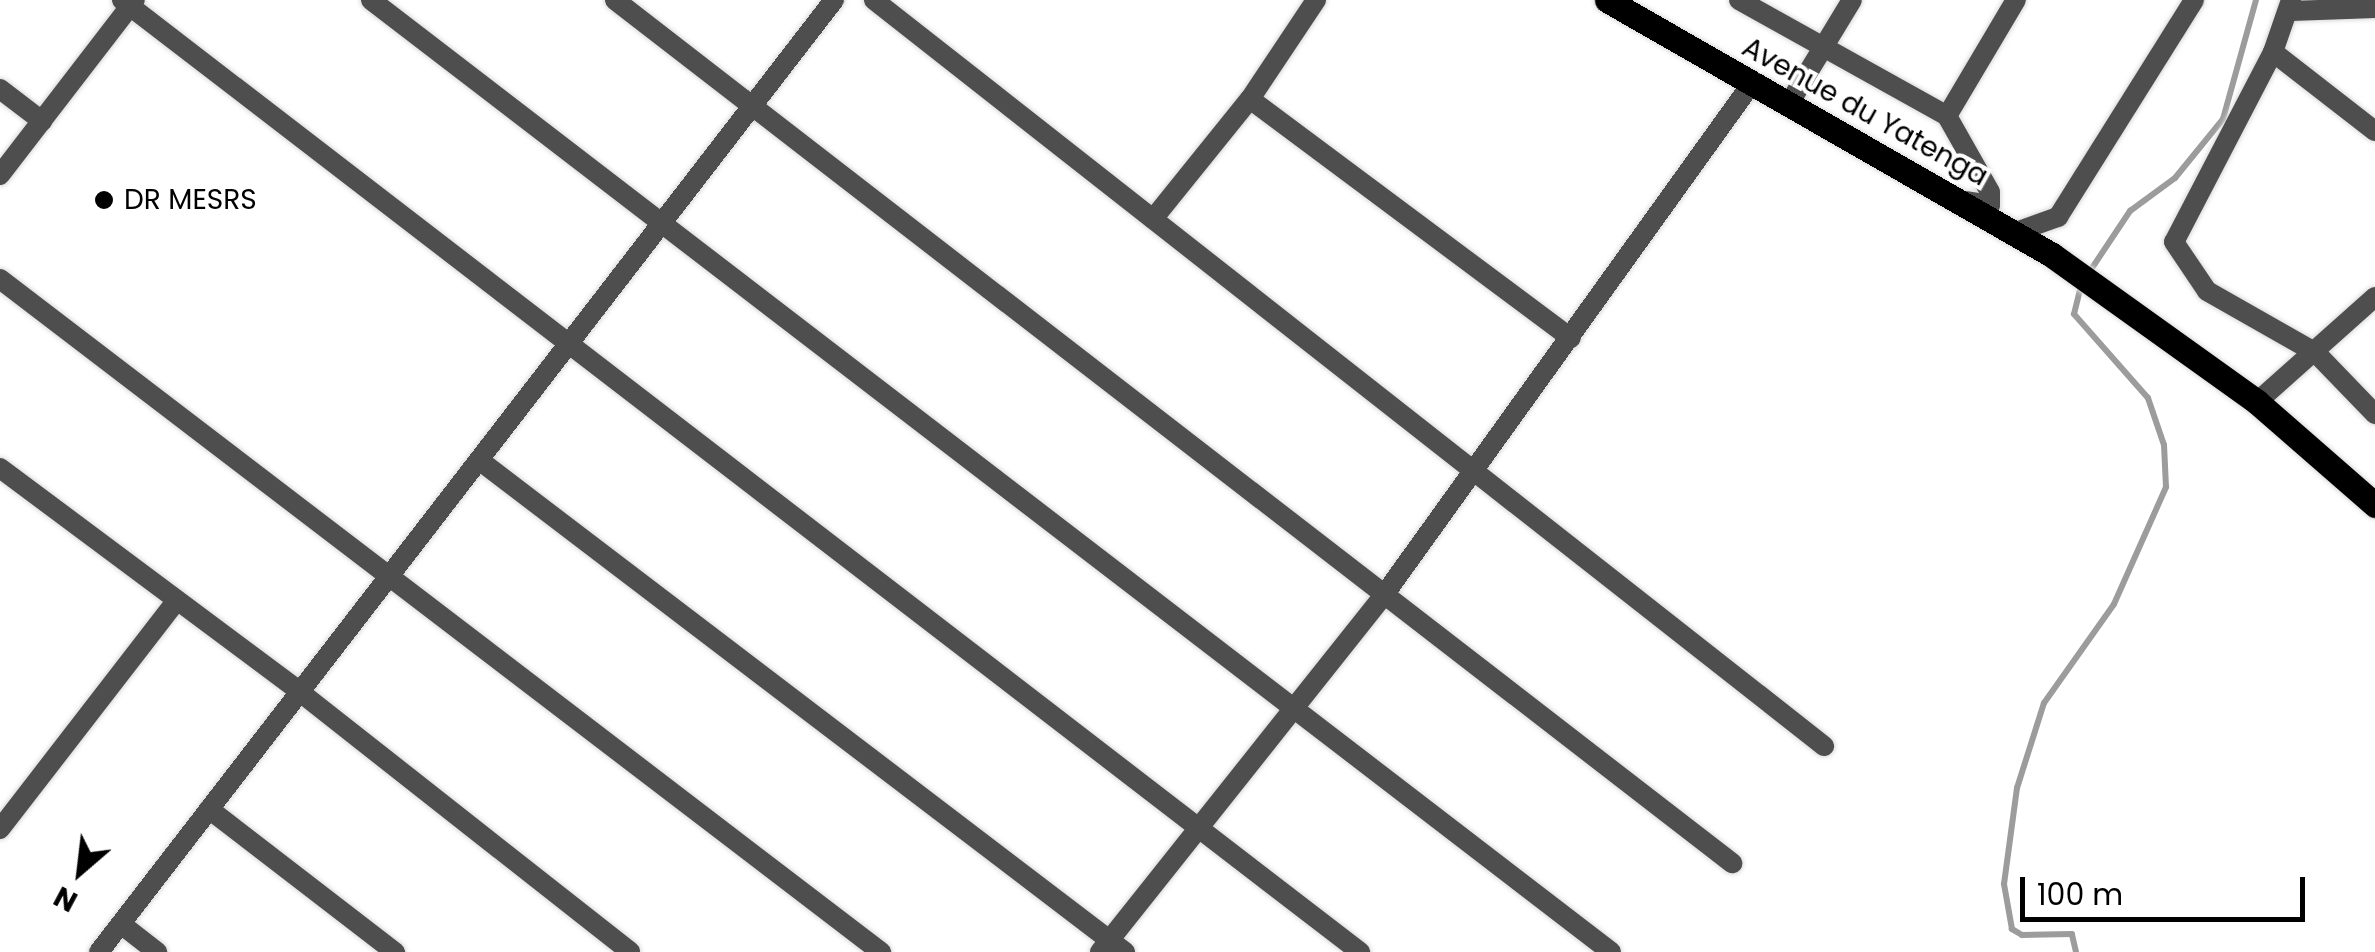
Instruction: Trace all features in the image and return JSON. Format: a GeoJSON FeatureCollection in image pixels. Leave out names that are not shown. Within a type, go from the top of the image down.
{"type":"FeatureCollection","features":[{"type":"Feature","properties":{"kind":"main road","name":"Avenue du Yatenga"},"geometry":{"type":"LineString","coordinates":[[1606,0],[2052,254],[2088,284],[2257,402],[2375,505]]}},
{"type":"Feature","properties":{"kind":"street"},"geometry":{"type":"LineString","coordinates":[[371,0],[664,221],[1611,952]]}},
{"type":"Feature","properties":{"kind":"street"},"geometry":{"type":"LineString","coordinates":[[615,0],[1732,863]]}},
{"type":"Feature","properties":{"kind":"street"},"geometry":{"type":"LineString","coordinates":[[99,952],[834,0]]}},
{"type":"Feature","properties":{"kind":"street"},"geometry":{"type":"LineString","coordinates":[[874,0],[1824,746]]}},
{"type":"Feature","properties":{"kind":"street"},"geometry":{"type":"LineString","coordinates":[[1153,219],[1250,98],[1316,0]]}},
{"type":"Feature","properties":{"kind":"street"},"geometry":{"type":"LineString","coordinates":[[1740,0],[1826,44],[1946,116],[1990,192],[1990,205],[1963,200]]}},
{"type":"Feature","properties":{"kind":"street"},"geometry":{"type":"LineString","coordinates":[[1790,102],[1852,0]]}},
{"type":"Feature","properties":{"kind":"street"},"geometry":{"type":"LineString","coordinates":[[1946,116],[2016,0]]}},
{"type":"Feature","properties":{"kind":"street"},"geometry":{"type":"LineString","coordinates":[[2016,232],[2058,217],[2194,0]]}},
{"type":"Feature","properties":{"kind":"street"},"geometry":{"type":"LineString","coordinates":[[0,175],[129,2],[1202,826],[1360,952]]}},
{"type":"Feature","properties":{"kind":"street"},"geometry":{"type":"LineString","coordinates":[[2375,8],[2337,3],[2291,5],[2273,52],[2174,242],[2207,291],[2316,353],[2375,414]]}},
{"type":"Feature","properties":{"kind":"street"},"geometry":{"type":"LineString","coordinates":[[2273,52],[2375,131]]}},
{"type":"Feature","properties":{"kind":"street"},"geometry":{"type":"LineString","coordinates":[[479,460],[1112,948],[1202,826],[1384,596],[1752,83]]}},
{"type":"Feature","properties":{"kind":"street"},"geometry":{"type":"LineString","coordinates":[[0,89],[42,121]]}},
{"type":"Feature","properties":{"kind":"street"},"geometry":{"type":"LineString","coordinates":[[1250,98],[1571,338]]}},
{"type":"Feature","properties":{"kind":"street"},"geometry":{"type":"LineString","coordinates":[[0,278],[881,952]]}},
{"type":"Feature","properties":{"kind":"street"},"geometry":{"type":"LineString","coordinates":[[2257,402],[2375,297]]}},
{"type":"Feature","properties":{"kind":"street"},"geometry":{"type":"LineString","coordinates":[[0,468],[300,692],[630,952]]}},
{"type":"Feature","properties":{"kind":"street"},"geometry":{"type":"LineString","coordinates":[[0,829],[177,600]]}},
{"type":"Feature","properties":{"kind":"street"},"geometry":{"type":"LineString","coordinates":[[210,809],[395,952]]}},
{"type":"Feature","properties":{"kind":"street"},"geometry":{"type":"LineString","coordinates":[[121,924],[157,952]]}},
{"type":"Feature","properties":{"kind":"waterway"},"geometry":{"type":"LineString","coordinates":[[2088,274],[2130,211],[2175,178],[2223,119],[2256,0]]}},
{"type":"Feature","properties":{"kind":"waterway"},"geometry":{"type":"LineString","coordinates":[[2076,952],[2072,934],[2022,935],[2012,929],[2004,884],[2017,788],[2044,703],[2114,604],[2166,487],[2164,445],[2148,398],[2074,314],[2081,285]]}},
{"type":"Feature","properties":{"kind":"place","name":"DR MESRS"},"geometry":{"type":"Point","coordinates":[104,200]}}]}
